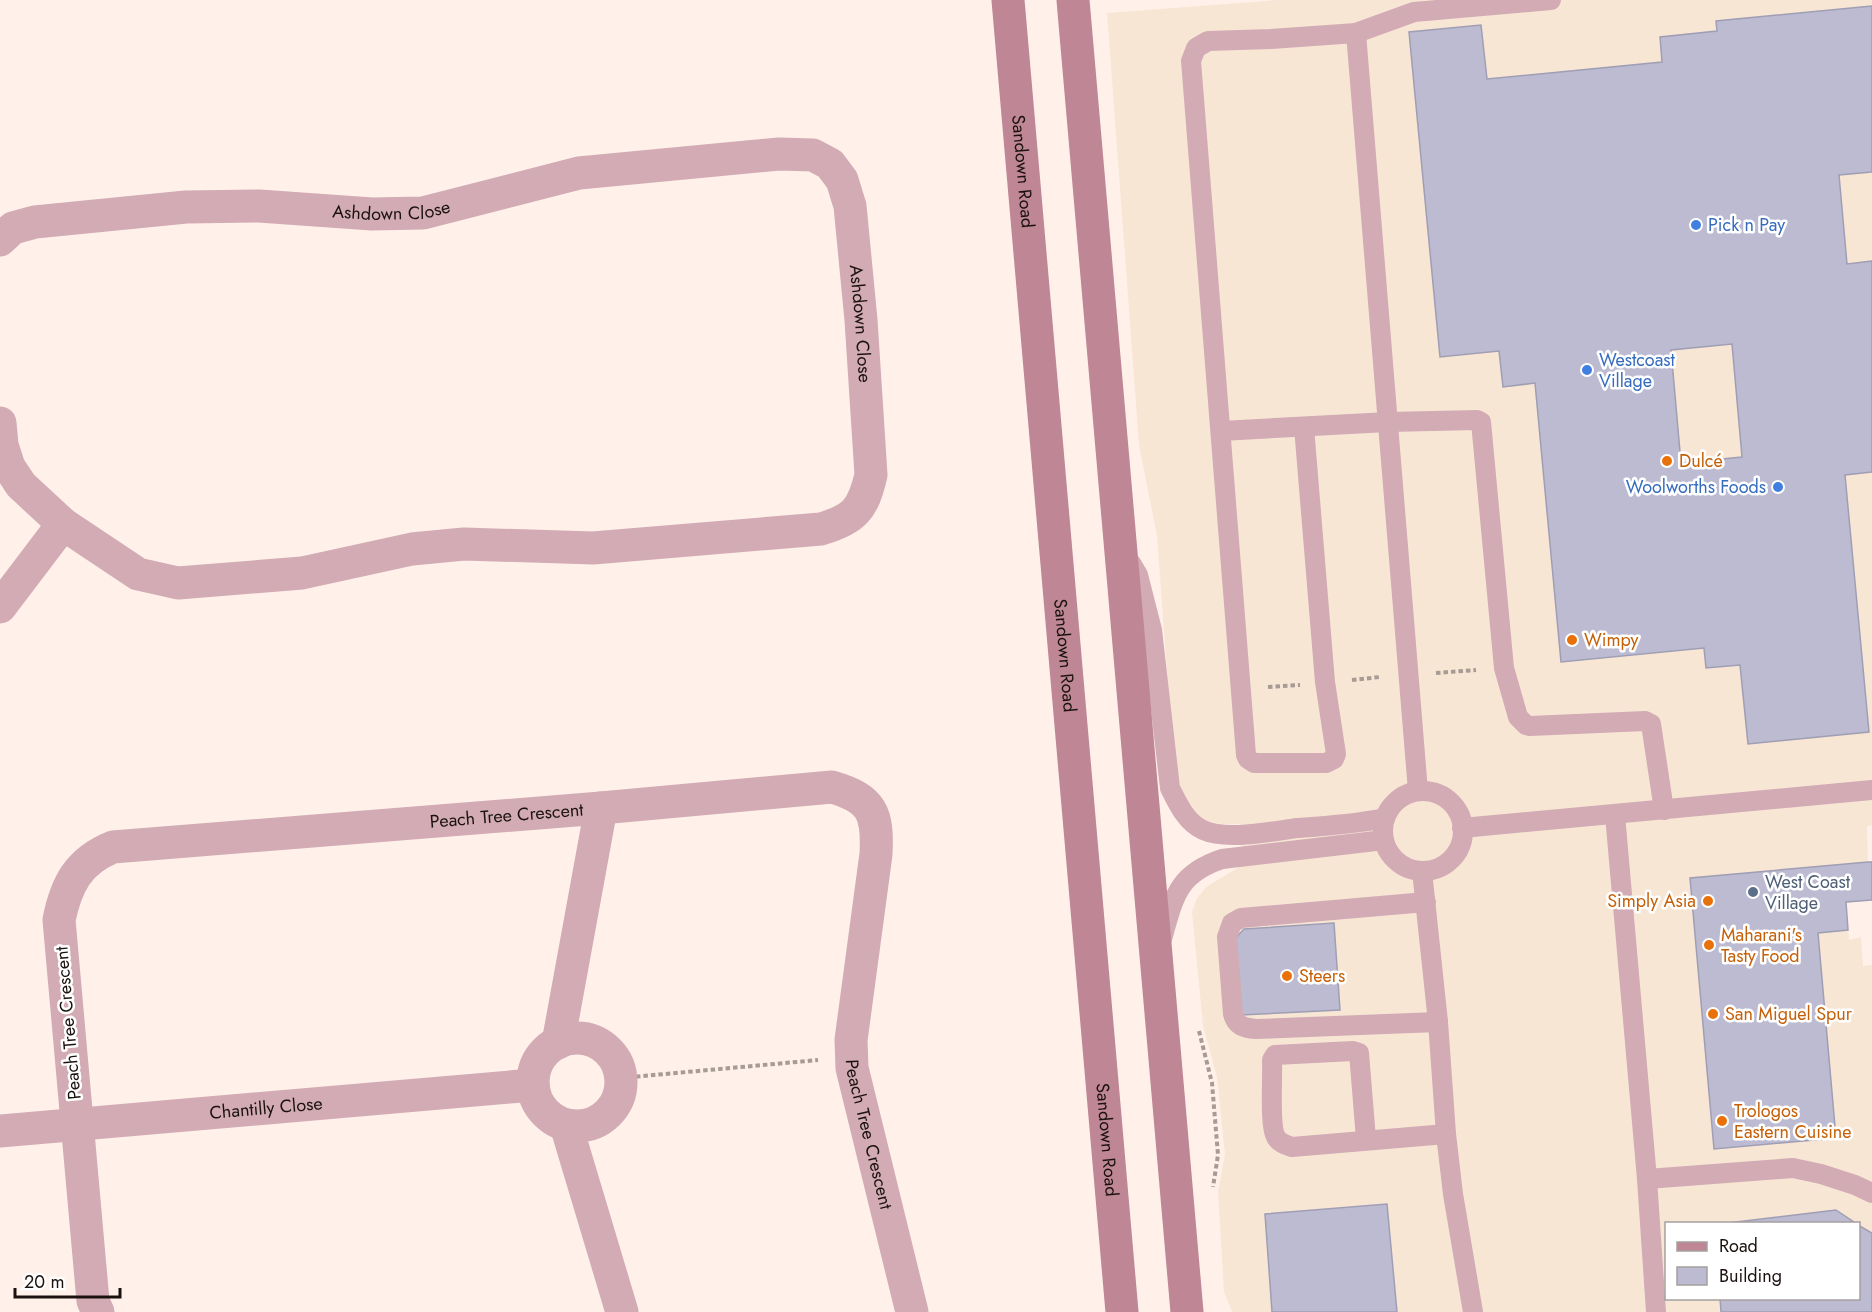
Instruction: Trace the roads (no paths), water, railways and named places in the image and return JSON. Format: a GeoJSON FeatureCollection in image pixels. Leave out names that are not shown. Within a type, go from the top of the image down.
{"type":"FeatureCollection","features":[{"type":"Feature","properties":{"kind":"main road","name":"Sandown Road"},"geometry":{"type":"LineString","coordinates":[[1008,0],[1122,1312]]}},
{"type":"Feature","properties":{"kind":"main road"},"geometry":{"type":"LineString","coordinates":[[1073,0],[1187,1312]]}},
{"type":"Feature","properties":{"kind":"street","name":"Ashdown Close"},"geometry":{"type":"LineString","coordinates":[[0,240],[13,228],[35,222],[186,207],[259,206],[372,214],[423,213],[579,173],[779,154],[813,155],[830,164],[842,180],[850,206],[872,476],[866,498],[858,510],[838,524],[821,529],[593,548],[454,545],[412,549],[302,573],[178,584],[138,574],[63,524],[21,485],[9,467],[2,445],[0,423]]}},
{"type":"Feature","properties":{"kind":"street"},"geometry":{"type":"LineString","coordinates":[[0,607],[63,524]]}},
{"type":"Feature","properties":{"kind":"street","name":"Peach Tree Crescent"},"geometry":{"type":"LineString","coordinates":[[98,1312],[93,1301],[59,920],[63,898],[71,881],[98,853],[113,847],[832,787],[865,802],[873,815],[877,829],[851,1040],[852,1068],[912,1312]]}},
{"type":"Feature","properties":{"kind":"street"},"geometry":{"type":"LineString","coordinates":[[558,1043],[601,808]]}},
{"type":"Feature","properties":{"kind":"street"},"geometry":{"type":"LineString","coordinates":[[575,1038],[587,1038],[598,1043],[608,1050],[615,1060],[621,1078],[619,1095],[606,1115],[585,1126],[566,1125],[550,1117],[535,1097],[534,1071],[540,1057],[558,1043],[575,1038]]}},
{"type":"Feature","properties":{"kind":"street","name":"Chantilly Close"},"geometry":{"type":"LineString","coordinates":[[0,1131],[533,1085]]}},
{"type":"Feature","properties":{"kind":"street"},"geometry":{"type":"LineString","coordinates":[[566,1125],[622,1312]]}},
{"type":"Feature","properties":{"kind":"lane"},"geometry":{"type":"LineString","coordinates":[[1304,427],[1325,682],[1336,750],[1334,759],[1326,764],[1254,763],[1248,759],[1241,690],[1192,57],[1196,48],[1208,41],[1356,33],[1414,12],[1551,0]]}},
{"type":"Feature","properties":{"kind":"lane"},"geometry":{"type":"LineString","coordinates":[[1356,33],[1418,791]]}},
{"type":"Feature","properties":{"kind":"lane"},"geometry":{"type":"LineString","coordinates":[[1221,431],[1388,422],[1479,420],[1482,422],[1504,668],[1518,717],[1526,725],[1645,721],[1651,724],[1664,810]]}},
{"type":"Feature","properties":{"kind":"lane"},"geometry":{"type":"LineString","coordinates":[[1120,542],[1137,575],[1152,630],[1170,788],[1179,807],[1188,818],[1210,833],[1240,834],[1385,818]]}},
{"type":"Feature","properties":{"kind":"lane"},"geometry":{"type":"LineString","coordinates":[[1462,828],[1872,790]]}},
{"type":"Feature","properties":{"kind":"lane"},"geometry":{"type":"LineString","coordinates":[[1434,792],[1448,800],[1458,813],[1462,828],[1460,844],[1452,858],[1438,867],[1422,871],[1414,870],[1398,862],[1388,849],[1384,840],[1385,818],[1394,803],[1409,793],[1434,792]]}},
{"type":"Feature","properties":{"kind":"lane"},"geometry":{"type":"LineString","coordinates":[[1615,815],[1647,1179],[1656,1312]]}},
{"type":"Feature","properties":{"kind":"lane"},"geometry":{"type":"LineString","coordinates":[[1157,959],[1170,910],[1180,887],[1201,866],[1222,859],[1384,840]]}},
{"type":"Feature","properties":{"kind":"lane"},"geometry":{"type":"LineString","coordinates":[[1422,871],[1438,1022],[1446,1134],[1453,1194],[1473,1312]]}},
{"type":"Feature","properties":{"kind":"lane"},"geometry":{"type":"LineString","coordinates":[[1426,902],[1241,918],[1232,923],[1227,937],[1233,1014],[1237,1024],[1246,1029],[1438,1022]]}},
{"type":"Feature","properties":{"kind":"lane"},"geometry":{"type":"LineString","coordinates":[[1366,1140],[1359,1053],[1353,1051],[1276,1054],[1274,1056],[1272,1060],[1273,1130],[1283,1144],[1292,1147],[1446,1134]]}},
{"type":"Feature","properties":{"kind":"lane"},"geometry":{"type":"LineString","coordinates":[[1647,1179],[1793,1168],[1821,1174],[1872,1193]]}},
{"type":"Feature","properties":{"kind":"place","name":"Pick n Pay"},"geometry":{"type":"Point","coordinates":[1696,225]}},
{"type":"Feature","properties":{"kind":"place","name":"Westcoast Village"},"geometry":{"type":"Point","coordinates":[1587,370]}},
{"type":"Feature","properties":{"kind":"place","name":"Dulcé"},"geometry":{"type":"Point","coordinates":[1667,461]}},
{"type":"Feature","properties":{"kind":"place","name":"Woolworths Foods"},"geometry":{"type":"Point","coordinates":[1778,487]}},
{"type":"Feature","properties":{"kind":"place","name":"Wimpy"},"geometry":{"type":"Point","coordinates":[1572,640]}},
{"type":"Feature","properties":{"kind":"place","name":"West Coast Village"},"geometry":{"type":"Point","coordinates":[1753,892]}},
{"type":"Feature","properties":{"kind":"place","name":"Simply Asia"},"geometry":{"type":"Point","coordinates":[1708,901]}},
{"type":"Feature","properties":{"kind":"place","name":"Maharani's Tasty Food"},"geometry":{"type":"Point","coordinates":[1709,945]}},
{"type":"Feature","properties":{"kind":"place","name":"Steers"},"geometry":{"type":"Point","coordinates":[1287,976]}},
{"type":"Feature","properties":{"kind":"place","name":"San Miguel Spur"},"geometry":{"type":"Point","coordinates":[1713,1014]}},
{"type":"Feature","properties":{"kind":"place","name":"Trologos Eastern Cuisine"},"geometry":{"type":"Point","coordinates":[1722,1121]}}]}
